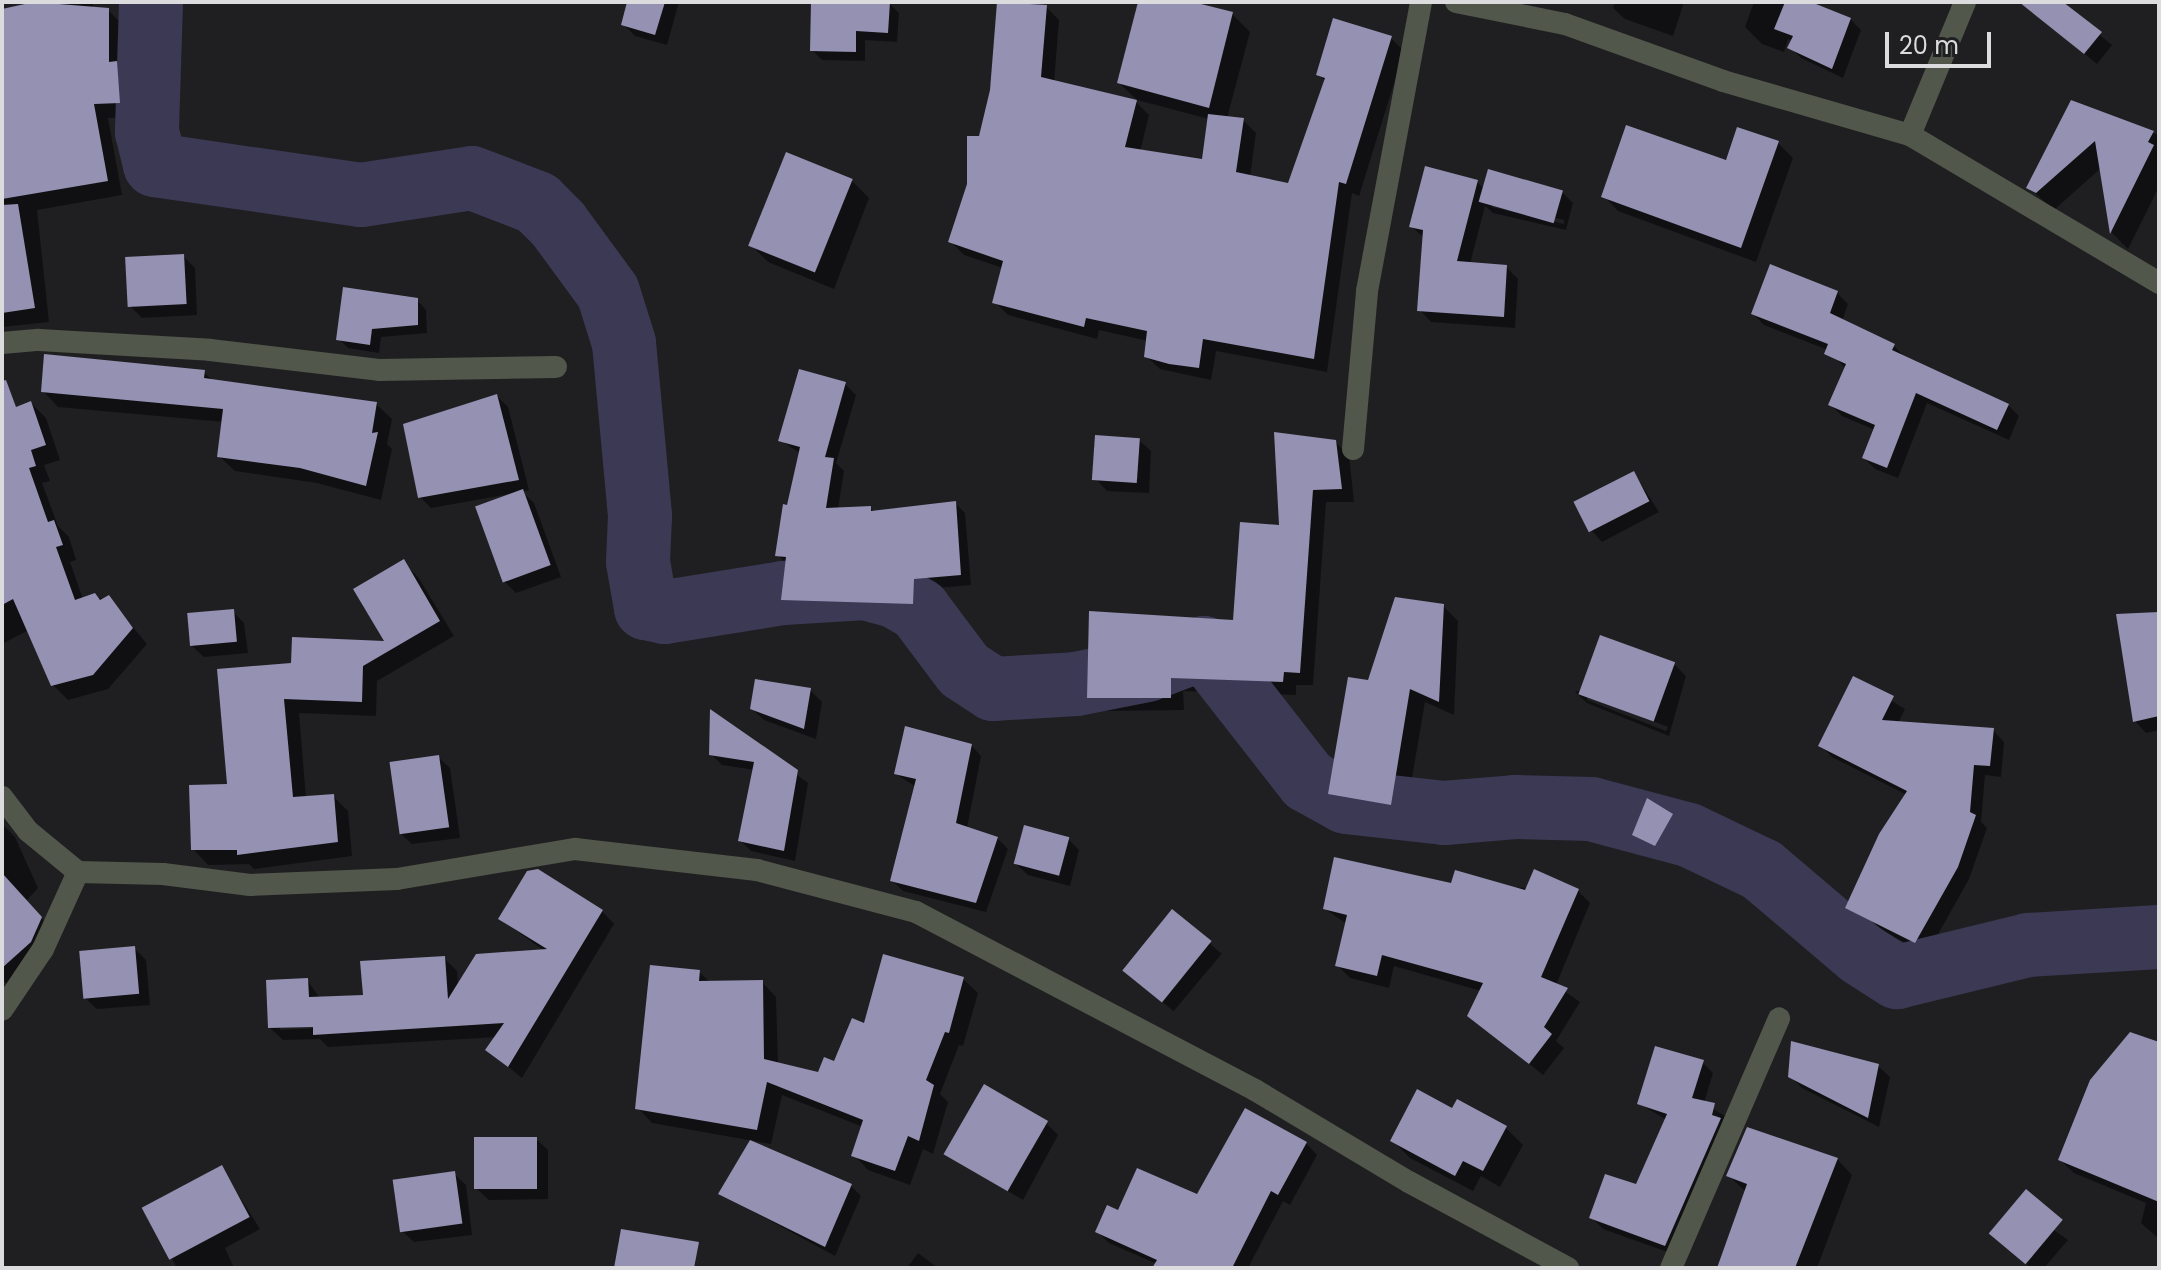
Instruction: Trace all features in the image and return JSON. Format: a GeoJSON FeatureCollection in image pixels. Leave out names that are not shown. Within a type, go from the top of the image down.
{"type":"FeatureCollection","features":[{"type":"Feature","properties":{"kind":"street"},"geometry":{"type":"LineString","coordinates":[[1353,449],[1367,291],[1421,2]]}},
{"type":"Feature","properties":{"kind":"street"},"geometry":{"type":"LineString","coordinates":[[1456,2],[1565,24],[1723,81],[1910,135],[2159,283]]}},
{"type":"Feature","properties":{"kind":"street"},"geometry":{"type":"LineString","coordinates":[[1910,135],[1965,2]]}},
{"type":"Feature","properties":{"kind":"street"},"geometry":{"type":"LineString","coordinates":[[2,343],[39,340],[210,350],[379,370],[556,367]]}},
{"type":"Feature","properties":{"kind":"street"},"geometry":{"type":"LineString","coordinates":[[2,797],[28,831],[78,872],[163,874],[250,885],[397,879],[575,849],[757,870],[916,912],[1255,1090],[1409,1182],[1568,1268]]}},
{"type":"Feature","properties":{"kind":"street"},"geometry":{"type":"LineString","coordinates":[[2,1010],[43,949],[78,872]]}},
{"type":"Feature","properties":{"kind":"street"},"geometry":{"type":"LineString","coordinates":[[1671,1268],[1779,1018]]}},
{"type":"Feature","properties":{"kind":"building"},"geometry":{"type":"Polygon","coordinates":[[[34,2],[109,8],[109,62],[117,61],[120,103],[94,104],[108,181],[2,199],[2,9],[34,2]]]}},
{"type":"Feature","properties":{"kind":"building"},"geometry":{"type":"Polygon","coordinates":[[[627,2],[665,2],[655,35],[621,25],[627,2]]]}},
{"type":"Feature","properties":{"kind":"building"},"geometry":{"type":"Polygon","coordinates":[[[811,2],[890,2],[888,33],[856,31],[856,52],[810,51],[811,2]]]}},
{"type":"Feature","properties":{"kind":"building"},"geometry":{"type":"Polygon","coordinates":[[[997,2],[1047,5],[1041,77],[1137,100],[1125,147],[1202,159],[1208,114],[1244,118],[1236,172],[1288,183],[1325,78],[1316,75],[1333,18],[1392,36],[1346,184],[1339,182],[1314,359],[1203,339],[1199,368],[1169,364],[1144,357],[1147,331],[1086,318],[1084,327],[992,303],[1003,261],[948,242],[967,184],[967,136],[979,136],[990,90],[997,2]]]}},
{"type":"Feature","properties":{"kind":"building"},"geometry":{"type":"Polygon","coordinates":[[[1138,2],[1193,2],[1233,12],[1209,108],[1117,83],[1138,2]]]}},
{"type":"Feature","properties":{"kind":"building"},"geometry":{"type":"Polygon","coordinates":[[[1785,2],[1811,2],[1851,18],[1832,69],[1787,48],[1793,36],[1774,29],[1785,2]]]}},
{"type":"Feature","properties":{"kind":"building"},"geometry":{"type":"Polygon","coordinates":[[[2019,2],[2063,2],[2102,32],[2084,54],[2019,2]]]}},
{"type":"Feature","properties":{"kind":"building"},"geometry":{"type":"Polygon","coordinates":[[[2071,100],[2154,131],[2148,142],[2154,145],[2110,234],[2095,141],[2036,193],[2026,188],[2071,100]]]}},
{"type":"Feature","properties":{"kind":"building"},"geometry":{"type":"Polygon","coordinates":[[[1626,125],[1726,160],[1737,127],[1779,141],[1741,248],[1601,197],[1626,125]]]}},
{"type":"Feature","properties":{"kind":"building"},"geometry":{"type":"Polygon","coordinates":[[[786,152],[853,179],[815,273],[748,246],[786,152]]]}},
{"type":"Feature","properties":{"kind":"building"},"geometry":{"type":"Polygon","coordinates":[[[1425,166],[1478,180],[1457,261],[1507,265],[1504,317],[1417,311],[1423,230],[1409,227],[1425,166]]]}},
{"type":"Feature","properties":{"kind":"building"},"geometry":{"type":"Polygon","coordinates":[[[1488,169],[1563,190],[1554,223],[1479,202],[1488,169]]]}},
{"type":"Feature","properties":{"kind":"building"},"geometry":{"type":"Polygon","coordinates":[[[18,204],[35,308],[2,313],[2,205],[18,204]]]}},
{"type":"Feature","properties":{"kind":"building"},"geometry":{"type":"Polygon","coordinates":[[[184,254],[187,304],[128,307],[125,257],[184,254]]]}},
{"type":"Feature","properties":{"kind":"building"},"geometry":{"type":"Polygon","coordinates":[[[1770,264],[1838,291],[1830,313],[1895,344],[1892,350],[2009,404],[1997,430],[1916,393],[1887,468],[1862,458],[1875,425],[1828,405],[1846,364],[1824,354],[1828,344],[1751,314],[1770,264]]]}},
{"type":"Feature","properties":{"kind":"building"},"geometry":{"type":"Polygon","coordinates":[[[343,287],[418,298],[418,325],[372,329],[370,345],[336,340],[343,287]]]}},
{"type":"Feature","properties":{"kind":"building"},"geometry":{"type":"Polygon","coordinates":[[[44,354],[205,370],[204,378],[377,402],[372,433],[378,432],[366,486],[300,468],[217,457],[223,409],[41,392],[44,354]]]}},
{"type":"Feature","properties":{"kind":"building"},"geometry":{"type":"Polygon","coordinates":[[[799,369],[846,382],[825,457],[834,458],[826,508],[871,506],[871,511],[956,501],[961,575],[914,579],[913,604],[781,600],[786,557],[775,556],[783,504],[787,505],[800,447],[778,441],[799,369]]]}},
{"type":"Feature","properties":{"kind":"building"},"geometry":{"type":"Polygon","coordinates":[[[6,380],[16,407],[31,401],[46,445],[31,450],[36,466],[29,468],[48,522],[54,520],[63,545],[56,547],[75,600],[95,593],[100,600],[109,595],[133,628],[93,675],[51,686],[13,599],[2,605],[2,381],[6,380]]]}},
{"type":"Feature","properties":{"kind":"building"},"geometry":{"type":"Polygon","coordinates":[[[497,394],[519,480],[418,498],[403,424],[497,394]]]}},
{"type":"Feature","properties":{"kind":"building"},"geometry":{"type":"Polygon","coordinates":[[[1274,432],[1336,440],[1342,489],[1313,490],[1300,673],[1284,672],[1283,682],[1171,678],[1171,698],[1087,698],[1089,611],[1233,620],[1240,522],[1279,525],[1274,432]]]}},
{"type":"Feature","properties":{"kind":"building"},"geometry":{"type":"Polygon","coordinates":[[[1095,435],[1140,438],[1137,483],[1092,480],[1095,435]]]}},
{"type":"Feature","properties":{"kind":"building"},"geometry":{"type":"Polygon","coordinates":[[[1634,471],[1649,501],[1589,532],[1573,502],[1634,471]]]}},
{"type":"Feature","properties":{"kind":"building"},"geometry":{"type":"Polygon","coordinates":[[[523,489],[551,565],[503,583],[475,506],[523,489]]]}},
{"type":"Feature","properties":{"kind":"building"},"geometry":{"type":"Polygon","coordinates":[[[404,559],[440,621],[363,666],[362,702],[284,699],[293,797],[334,794],[338,842],[237,855],[237,850],[191,850],[189,785],[227,784],[217,669],[291,663],[292,637],[384,641],[353,589],[404,559]]]}},
{"type":"Feature","properties":{"kind":"building"},"geometry":{"type":"Polygon","coordinates":[[[1395,597],[1444,604],[1439,702],[1410,689],[1391,805],[1328,794],[1348,677],[1368,680],[1395,597]]]}},
{"type":"Feature","properties":{"kind":"building"},"geometry":{"type":"Polygon","coordinates":[[[234,609],[237,642],[190,646],[187,613],[234,609]]]}},
{"type":"Feature","properties":{"kind":"building"},"geometry":{"type":"Polygon","coordinates":[[[2159,612],[2159,716],[2133,722],[2116,614],[2159,612]]]}},
{"type":"Feature","properties":{"kind":"building"},"geometry":{"type":"Polygon","coordinates":[[[1600,635],[1675,662],[1654,722],[1578,694],[1600,635]]]}},
{"type":"Feature","properties":{"kind":"building"},"geometry":{"type":"Polygon","coordinates":[[[1853,676],[1894,696],[1882,720],[1994,728],[1990,766],[1974,765],[1970,812],[1976,815],[1958,867],[1915,943],[1845,908],[1879,834],[1907,791],[1818,746],[1853,676]]]}},
{"type":"Feature","properties":{"kind":"building"},"geometry":{"type":"Polygon","coordinates":[[[755,679],[811,688],[804,729],[750,709],[755,679]]]}},
{"type":"Feature","properties":{"kind":"building"},"geometry":{"type":"Polygon","coordinates":[[[710,709],[798,770],[784,851],[738,841],[754,762],[709,755],[710,709]]]}},
{"type":"Feature","properties":{"kind":"building"},"geometry":{"type":"Polygon","coordinates":[[[905,726],[972,744],[956,823],[998,837],[976,903],[890,881],[916,779],[894,774],[905,726]]]}},
{"type":"Feature","properties":{"kind":"building"},"geometry":{"type":"Polygon","coordinates":[[[439,755],[449,827],[400,834],[389,762],[439,755]]]}},
{"type":"Feature","properties":{"kind":"building"},"geometry":{"type":"Polygon","coordinates":[[[1647,798],[1673,814],[1655,846],[1632,835],[1647,798]]]}},
{"type":"Feature","properties":{"kind":"building"},"geometry":{"type":"Polygon","coordinates":[[[1024,825],[1069,837],[1059,876],[1014,864],[1024,825]]]}},
{"type":"Feature","properties":{"kind":"building"},"geometry":{"type":"Polygon","coordinates":[[[1334,857],[1451,883],[1455,870],[1525,890],[1534,869],[1579,889],[1541,977],[1568,988],[1544,1027],[1552,1034],[1529,1064],[1467,1016],[1483,983],[1382,955],[1377,976],[1335,966],[1347,915],[1323,909],[1334,857]]]}},
{"type":"Feature","properties":{"kind":"building"},"geometry":{"type":"Polygon","coordinates":[[[538,869],[603,910],[508,1067],[485,1050],[504,1023],[313,1035],[313,1027],[268,1028],[266,980],[308,978],[309,997],[363,995],[360,961],[445,956],[448,999],[476,954],[547,949],[498,919],[527,871],[538,869]]]}},
{"type":"Feature","properties":{"kind":"building"},"geometry":{"type":"Polygon","coordinates":[[[2,873],[42,917],[31,942],[2,968],[2,873]]]}},
{"type":"Feature","properties":{"kind":"building"},"geometry":{"type":"Polygon","coordinates":[[[1172,909],[1212,941],[1162,1002],[1122,970],[1172,909]]]}},
{"type":"Feature","properties":{"kind":"building"},"geometry":{"type":"Polygon","coordinates":[[[135,946],[139,994],[83,999],[79,951],[135,946]]]}},
{"type":"Feature","properties":{"kind":"building"},"geometry":{"type":"Polygon","coordinates":[[[883,954],[964,977],[949,1033],[945,1032],[926,1080],[934,1085],[919,1141],[908,1136],[895,1171],[851,1156],[863,1120],[767,1082],[757,1130],[635,1109],[650,965],[700,970],[699,981],[763,980],[764,1059],[818,1072],[824,1057],[834,1061],[852,1018],[864,1023],[883,954]]]}},
{"type":"Feature","properties":{"kind":"building"},"geometry":{"type":"Polygon","coordinates":[[[2130,1032],[2159,1042],[2159,1202],[2058,1160],[2090,1080],[2130,1032]]]}},
{"type":"Feature","properties":{"kind":"building"},"geometry":{"type":"Polygon","coordinates":[[[1791,1041],[1879,1064],[1868,1118],[1788,1077],[1791,1041]]]}},
{"type":"Feature","properties":{"kind":"building"},"geometry":{"type":"Polygon","coordinates":[[[1655,1046],[1704,1060],[1692,1098],[1715,1103],[1712,1115],[1721,1118],[1665,1246],[1589,1218],[1605,1174],[1636,1184],[1667,1114],[1637,1104],[1655,1046]]]}},
{"type":"Feature","properties":{"kind":"building"},"geometry":{"type":"Polygon","coordinates":[[[984,1084],[1048,1121],[1008,1191],[944,1154],[984,1084]]]}},
{"type":"Feature","properties":{"kind":"building"},"geometry":{"type":"Polygon","coordinates":[[[1417,1089],[1452,1108],[1457,1099],[1507,1126],[1483,1171],[1463,1161],[1455,1176],[1390,1141],[1417,1089]]]}},
{"type":"Feature","properties":{"kind":"building"},"geometry":{"type":"Polygon","coordinates":[[[1245,1108],[1307,1142],[1278,1195],[1271,1191],[1232,1268],[1152,1268],[1157,1260],[1095,1232],[1107,1205],[1118,1210],[1137,1168],[1197,1194],[1245,1108]]]}},
{"type":"Feature","properties":{"kind":"building"},"geometry":{"type":"Polygon","coordinates":[[[1747,1127],[1838,1158],[1795,1268],[1717,1268],[1747,1184],[1726,1176],[1747,1127]]]}},
{"type":"Feature","properties":{"kind":"building"},"geometry":{"type":"Polygon","coordinates":[[[474,1137],[537,1137],[537,1189],[474,1189],[474,1137]]]}},
{"type":"Feature","properties":{"kind":"building"},"geometry":{"type":"Polygon","coordinates":[[[750,1140],[852,1184],[825,1247],[718,1194],[750,1140]]]}},
{"type":"Feature","properties":{"kind":"building"},"geometry":{"type":"Polygon","coordinates":[[[222,1165],[250,1217],[169,1260],[142,1208],[222,1165]]]}},
{"type":"Feature","properties":{"kind":"building"},"geometry":{"type":"Polygon","coordinates":[[[455,1171],[462,1223],[400,1232],[393,1180],[455,1171]]]}},
{"type":"Feature","properties":{"kind":"building"},"geometry":{"type":"Polygon","coordinates":[[[2026,1189],[2063,1220],[2025,1264],[1989,1233],[2026,1189]]]}},
{"type":"Feature","properties":{"kind":"building"},"geometry":{"type":"Polygon","coordinates":[[[621,1229],[699,1242],[694,1268],[614,1268],[621,1229]]]}},
{"type":"Feature","properties":{"kind":"waterway"},"geometry":{"type":"LineString","coordinates":[[151,2],[147,132],[155,165],[361,195],[472,178],[537,203],[558,224],[608,292],[624,343],[640,516],[638,562],[646,608],[665,612],[783,593],[865,588],[895,596],[919,610],[964,670],[993,689],[1076,684],[1147,670],[1204,648],[1308,781],[1346,802],[1444,813],[1515,807],[1591,809],[1689,835],[1762,870],[1861,954],[1897,977],[2028,945],[2159,937]]}}]}
